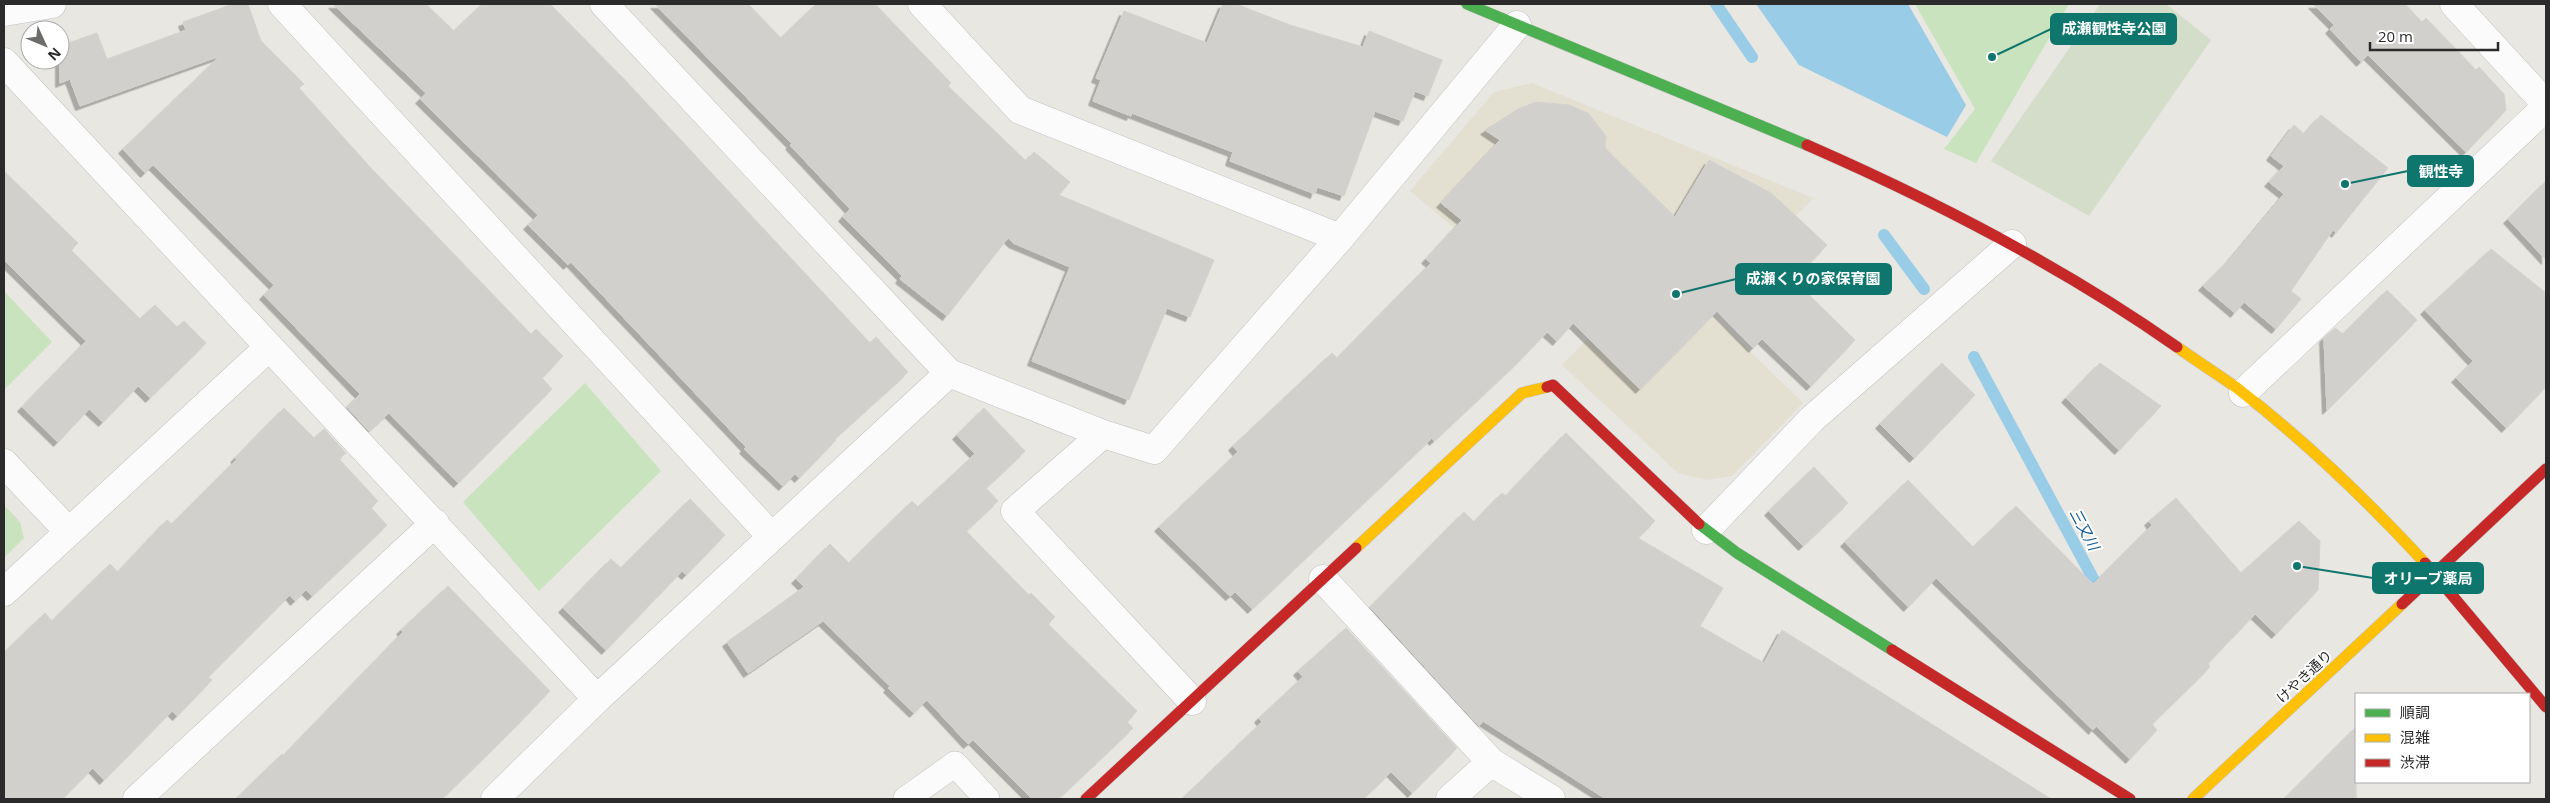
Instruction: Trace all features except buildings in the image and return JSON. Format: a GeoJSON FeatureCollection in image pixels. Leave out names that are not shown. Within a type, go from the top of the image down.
{"type":"FeatureCollection","features":[{"type":"Feature","properties":{"kind":"street"},"geometry":{"type":"LineString","coordinates":[[4,12],[52,4]]}},
{"type":"Feature","properties":{"kind":"street"},"geometry":{"type":"LineString","coordinates":[[282,4],[772,537]]}},
{"type":"Feature","properties":{"kind":"street"},"geometry":{"type":"LineString","coordinates":[[604,4],[949,373],[1103,434],[1154,450],[1340,238],[1518,25]]}},
{"type":"Feature","properties":{"kind":"street"},"geometry":{"type":"LineString","coordinates":[[922,4],[1020,110],[1340,238]]}},
{"type":"Feature","properties":{"kind":"street"},"geometry":{"type":"LineString","coordinates":[[1466,4],[1834,157],[1924,198],[2012,244],[2123,310],[2243,393],[2310,450],[2435,574],[2546,707]]}},
{"type":"Feature","properties":{"kind":"street"},"geometry":{"type":"LineString","coordinates":[[2243,393],[2546,105],[2454,4]]}},
{"type":"Feature","properties":{"kind":"street"},"geometry":{"type":"LineString","coordinates":[[4,62],[597,699]]}},
{"type":"Feature","properties":{"kind":"street"},"geometry":{"type":"LineString","coordinates":[[1706,530],[1812,419],[2012,244]]}},
{"type":"Feature","properties":{"kind":"street"},"geometry":{"type":"LineString","coordinates":[[4,592],[269,347]]}},
{"type":"Feature","properties":{"kind":"street"},"geometry":{"type":"LineString","coordinates":[[504,796],[597,699],[949,373]]}},
{"type":"Feature","properties":{"kind":"street"},"geometry":{"type":"LineString","coordinates":[[1086,799],[1522,393],[1553,385],[1706,530],[1737,553],[2130,799]]}},
{"type":"Feature","properties":{"kind":"street"},"geometry":{"type":"LineString","coordinates":[[1103,434],[1015,511],[1192,701]]}},
{"type":"Feature","properties":{"kind":"street"},"geometry":{"type":"LineString","coordinates":[[4,463],[69,532]]}},
{"type":"Feature","properties":{"kind":"street","name":"けやき通り"},"geometry":{"type":"LineString","coordinates":[[2193,799],[2546,469]]}},
{"type":"Feature","properties":{"kind":"street"},"geometry":{"type":"LineString","coordinates":[[137,799],[435,523]]}},
{"type":"Feature","properties":{"kind":"street"},"geometry":{"type":"LineString","coordinates":[[1323,579],[1491,762],[1551,799]]}},
{"type":"Feature","properties":{"kind":"street"},"geometry":{"type":"LineString","coordinates":[[1450,799],[1491,762]]}},
{"type":"Feature","properties":{"kind":"lane"},"geometry":{"type":"LineString","coordinates":[[906,799],[955,764],[987,799]]}},
{"type":"Feature","properties":{"kind":"shaded area"},"geometry":{"type":"Polygon","coordinates":[[[1532,83],[1813,198],[1707,309],[1803,403],[1732,476],[1706,480],[1678,473],[1562,365],[1659,265],[1515,279],[1410,191],[1494,92],[1532,83]]]}},
{"type":"Feature","properties":{"kind":"green space"},"geometry":{"type":"Polygon","coordinates":[[[1915,4],[2069,4],[1976,163],[1944,149],[1975,109],[1915,4]]]}},
{"type":"Feature","properties":{"kind":"green space"},"geometry":{"type":"Polygon","coordinates":[[[2100,4],[2166,4],[2211,40],[2089,216],[1991,161],[2100,4]]]}},
{"type":"Feature","properties":{"kind":"green space"},"geometry":{"type":"Polygon","coordinates":[[[4,291],[52,342],[4,390],[4,291]]]}},
{"type":"Feature","properties":{"kind":"green space"},"geometry":{"type":"Polygon","coordinates":[[[585,383],[661,471],[539,591],[463,502],[585,383]]]}},
{"type":"Feature","properties":{"kind":"green space"},"geometry":{"type":"Polygon","coordinates":[[[4,505],[20,522],[24,538],[4,558],[4,505]]]}},
{"type":"Feature","properties":{"kind":"water"},"geometry":{"type":"Polygon","coordinates":[[[1756,4],[1908,4],[1966,105],[1947,137],[1799,65],[1756,4]]]}},
{"type":"Feature","properties":{"kind":"waterway","name":"三又川"},"geometry":{"type":"LineString","coordinates":[[1716,4],[1752,57]]}},
{"type":"Feature","properties":{"kind":"waterway","name":"三又川"},"geometry":{"type":"LineString","coordinates":[[1884,235],[1924,289]]}},
{"type":"Feature","properties":{"kind":"waterway","name":"三又川"},"geometry":{"type":"LineString","coordinates":[[1974,357],[2103,597]]}},
{"type":"Feature","properties":{"kind":"traffic: fast"},"geometry":{"type":"LineString","coordinates":[[1467,4],[1807,145]]}},
{"type":"Feature","properties":{"kind":"traffic: fast"},"geometry":{"type":"LineString","coordinates":[[1699,524],[1737,553],[1892,650]]}},
{"type":"Feature","properties":{"kind":"traffic: slow"},"geometry":{"type":"LineString","coordinates":[[2177,347],[2237,388],[2286,428],[2381,516],[2425,563]]}},
{"type":"Feature","properties":{"kind":"traffic: slow"},"geometry":{"type":"LineString","coordinates":[[1356,548],[1522,393],[1547,387]]}},
{"type":"Feature","properties":{"kind":"traffic: slow"},"geometry":{"type":"LineString","coordinates":[[2193,799],[2402,604]]}},
{"type":"Feature","properties":{"kind":"traffic: jam"},"geometry":{"type":"LineString","coordinates":[[1807,145],[1950,212],[2043,262],[2089,289],[2177,347]]}},
{"type":"Feature","properties":{"kind":"traffic: jam"},"geometry":{"type":"LineString","coordinates":[[1547,387],[1553,385],[1699,524]]}},
{"type":"Feature","properties":{"kind":"traffic: jam"},"geometry":{"type":"LineString","coordinates":[[2402,604],[2546,469]]}},
{"type":"Feature","properties":{"kind":"traffic: jam"},"geometry":{"type":"LineString","coordinates":[[1086,799],[1356,548]]}},
{"type":"Feature","properties":{"kind":"traffic: jam"},"geometry":{"type":"LineString","coordinates":[[2425,563],[2546,707]]}},
{"type":"Feature","properties":{"kind":"traffic: jam"},"geometry":{"type":"LineString","coordinates":[[1892,650],[2130,799]]}},
{"type":"Feature","properties":{"kind":"place","name":"成瀬観性寺公園"},"geometry":{"type":"Point","coordinates":[1992,57]}},
{"type":"Feature","properties":{"kind":"place","name":"観性寺"},"geometry":{"type":"Point","coordinates":[2345,184]}},
{"type":"Feature","properties":{"kind":"place","name":"成瀬くりの家保育園"},"geometry":{"type":"Point","coordinates":[1676,294]}},
{"type":"Feature","properties":{"kind":"place","name":"オリーブ薬局"},"geometry":{"type":"Point","coordinates":[2297,566]}}]}
